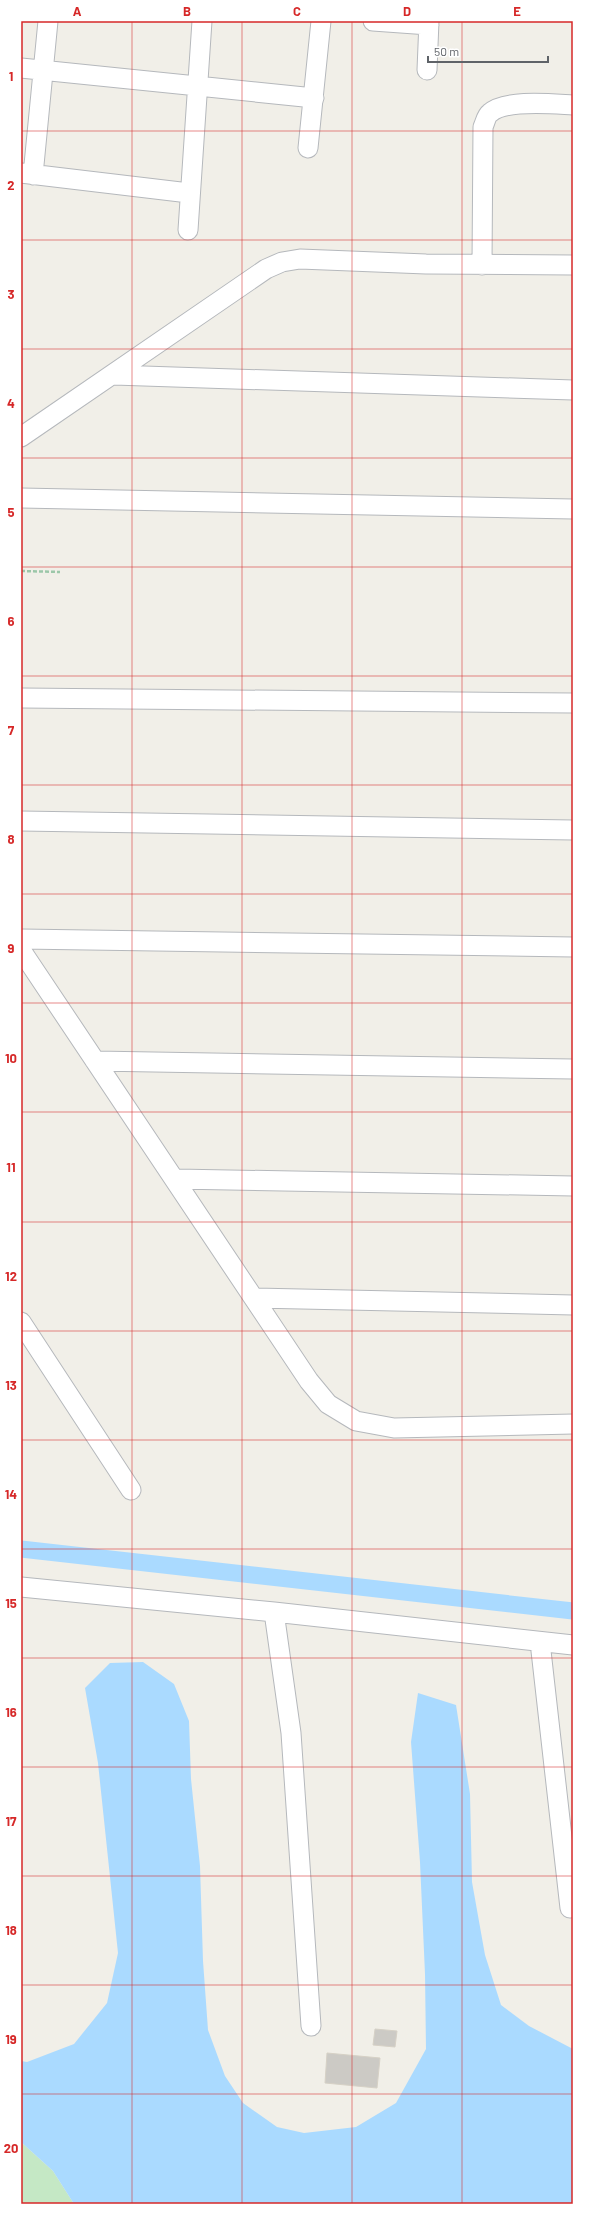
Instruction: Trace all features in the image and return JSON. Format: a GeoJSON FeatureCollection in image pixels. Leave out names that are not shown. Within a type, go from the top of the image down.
{"type":"FeatureCollection","features":[{"type":"Feature","properties":{"kind":"street"},"geometry":{"type":"LineString","coordinates":[[48,21],[42,71],[24,178],[189,193]]}},
{"type":"Feature","properties":{"kind":"street"},"geometry":{"type":"LineString","coordinates":[[188,230],[189,193],[202,21]]}},
{"type":"Feature","properties":{"kind":"street"},"geometry":{"type":"LineString","coordinates":[[308,148],[321,21]]}},
{"type":"Feature","properties":{"kind":"street"},"geometry":{"type":"LineString","coordinates":[[373,21],[429,23],[427,70]]}},
{"type":"Feature","properties":{"kind":"street"},"geometry":{"type":"LineString","coordinates":[[21,68],[314,98]]}},
{"type":"Feature","properties":{"kind":"street"},"geometry":{"type":"LineString","coordinates":[[482,266],[483,127],[488,114],[498,107],[531,104],[573,105]]}},
{"type":"Feature","properties":{"kind":"street"},"geometry":{"type":"LineString","coordinates":[[21,437],[114,375],[266,269],[282,262],[300,259],[482,266],[573,265]]}},
{"type":"Feature","properties":{"kind":"street"},"geometry":{"type":"LineString","coordinates":[[114,375],[573,390]]}},
{"type":"Feature","properties":{"kind":"street"},"geometry":{"type":"LineString","coordinates":[[21,498],[573,509]]}},
{"type":"Feature","properties":{"kind":"street"},"geometry":{"type":"LineString","coordinates":[[21,698],[573,703]]}},
{"type":"Feature","properties":{"kind":"street"},"geometry":{"type":"LineString","coordinates":[[21,821],[573,830]]}},
{"type":"Feature","properties":{"kind":"street"},"geometry":{"type":"LineString","coordinates":[[21,939],[573,947]]}},
{"type":"Feature","properties":{"kind":"street"},"geometry":{"type":"LineString","coordinates":[[21,950],[176,1179],[309,1381],[328,1404],[356,1421],[394,1428],[573,1424]]}},
{"type":"Feature","properties":{"kind":"street"},"geometry":{"type":"LineString","coordinates":[[95,1061],[573,1069]]}},
{"type":"Feature","properties":{"kind":"street"},"geometry":{"type":"LineString","coordinates":[[176,1179],[573,1186]]}},
{"type":"Feature","properties":{"kind":"street"},"geometry":{"type":"LineString","coordinates":[[254,1298],[573,1305]]}},
{"type":"Feature","properties":{"kind":"street"},"geometry":{"type":"LineString","coordinates":[[21,1322],[130,1490]]}},
{"type":"Feature","properties":{"kind":"street"},"geometry":{"type":"LineString","coordinates":[[21,1587],[274,1612],[573,1645]]}},
{"type":"Feature","properties":{"kind":"street"},"geometry":{"type":"LineString","coordinates":[[274,1612],[291,1733],[311,2026]]}},
{"type":"Feature","properties":{"kind":"street"},"geometry":{"type":"LineString","coordinates":[[540,1642],[570,1908]]}},
{"type":"Feature","properties":{"kind":"path"},"geometry":{"type":"LineString","coordinates":[[21,571],[60,572]]}},
{"type":"Feature","properties":{"kind":"green space"},"geometry":{"type":"Polygon","coordinates":[[[21,2142],[53,2171],[74,2204],[21,2204],[21,2142]]]}},
{"type":"Feature","properties":{"kind":"water"},"geometry":{"type":"Polygon","coordinates":[[[143,1662],[174,1684],[189,1721],[191,1779],[200,1866],[203,1961],[208,2030],[225,2076],[243,2103],[277,2127],[304,2133],[356,2127],[396,2103],[426,2049],[425,1974],[420,1862],[411,1742],[418,1693],[456,1705],[470,1794],[472,1882],[485,1955],[501,2005],[529,2026],[573,2049],[573,2204],[74,2204],[53,2171],[21,2142],[21,2061],[27,2062],[74,2044],[107,2003],[118,1953],[98,1763],[85,1688],[110,1663],[143,1662]]]}},
{"type":"Feature","properties":{"kind":"building"},"geometry":{"type":"Polygon","coordinates":[[[375,2029],[397,2031],[395,2047],[373,2045],[375,2029]]]}},
{"type":"Feature","properties":{"kind":"building"},"geometry":{"type":"Polygon","coordinates":[[[327,2053],[380,2058],[377,2088],[325,2083],[327,2053]]]}},
{"type":"Feature","properties":{"kind":"waterway"},"geometry":{"type":"LineString","coordinates":[[21,1549],[573,1611]]}}]}
